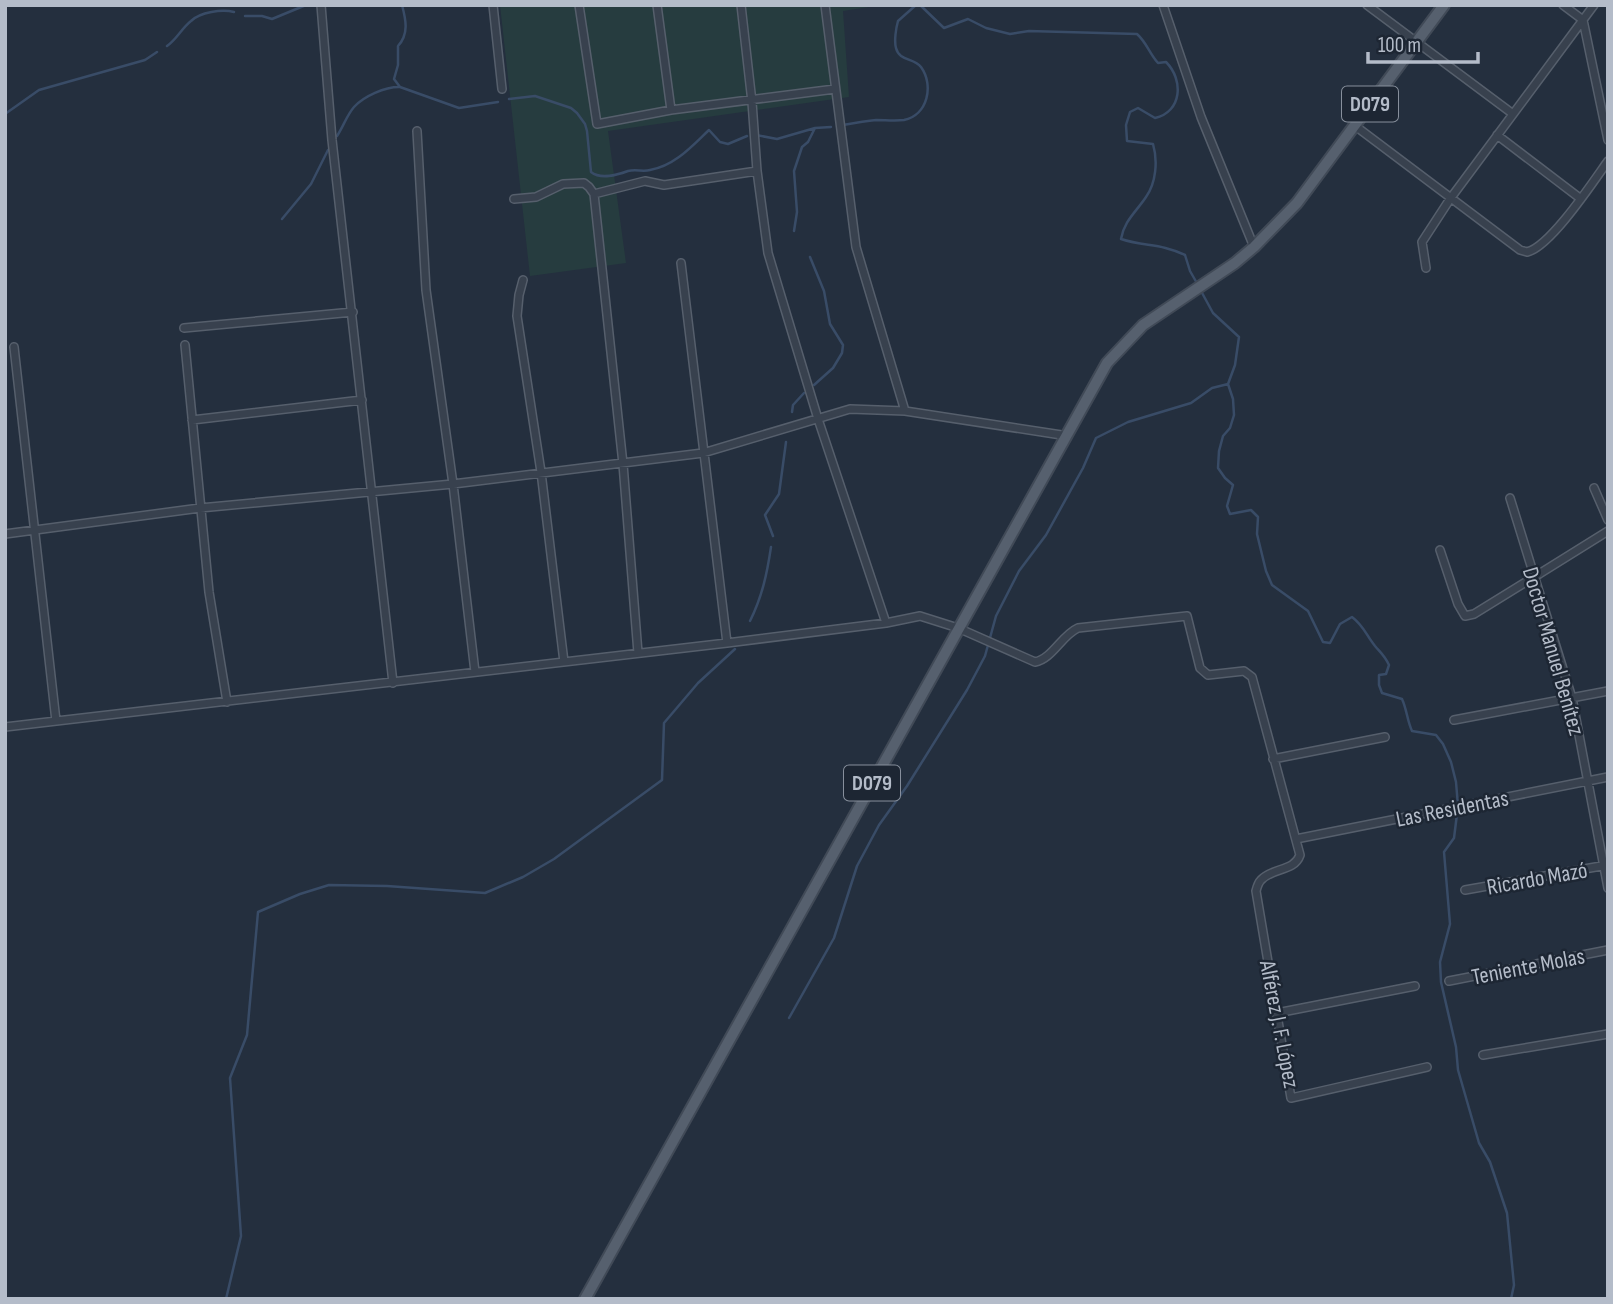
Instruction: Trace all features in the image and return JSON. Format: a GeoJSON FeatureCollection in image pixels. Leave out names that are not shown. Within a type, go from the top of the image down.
{"type":"FeatureCollection","features":[{"type":"Feature","properties":{"kind":"main road","name":"D079"},"geometry":{"type":"LineString","coordinates":[[585,1299],[958,628],[1068,436],[1091,389],[1115,353],[1143,325],[1205,284],[1254,247],[1297,203],[1444,5]]}},
{"type":"Feature","properties":{"kind":"street"},"geometry":{"type":"LineString","coordinates":[[321,5],[332,140],[393,683]]}},
{"type":"Feature","properties":{"kind":"street"},"geometry":{"type":"LineString","coordinates":[[494,5],[502,89]]}},
{"type":"Feature","properties":{"kind":"street"},"geometry":{"type":"LineString","coordinates":[[579,5],[597,124],[671,110],[752,102],[835,89]]}},
{"type":"Feature","properties":{"kind":"street"},"geometry":{"type":"LineString","coordinates":[[657,5],[671,110]]}},
{"type":"Feature","properties":{"kind":"street"},"geometry":{"type":"LineString","coordinates":[[741,5],[768,253],[818,419],[886,622]]}},
{"type":"Feature","properties":{"kind":"street"},"geometry":{"type":"LineString","coordinates":[[825,5],[856,247],[905,411]]}},
{"type":"Feature","properties":{"kind":"street"},"geometry":{"type":"LineString","coordinates":[[1163,5],[1201,117],[1254,247]]}},
{"type":"Feature","properties":{"kind":"street"},"geometry":{"type":"LineString","coordinates":[[1367,5],[1513,114]]}},
{"type":"Feature","properties":{"kind":"street"},"geometry":{"type":"LineString","coordinates":[[1563,5],[1583,20],[1608,140]]}},
{"type":"Feature","properties":{"kind":"street"},"geometry":{"type":"LineString","coordinates":[[1426,268],[1422,242],[1450,199],[1594,5]]}},
{"type":"Feature","properties":{"kind":"street"},"geometry":{"type":"LineString","coordinates":[[1354,125],[1450,199],[1520,250],[1527,252],[1534,250],[1581,199],[1608,161]]}},
{"type":"Feature","properties":{"kind":"street"},"geometry":{"type":"LineString","coordinates":[[417,131],[426,290],[453,484],[475,673]]}},
{"type":"Feature","properties":{"kind":"street"},"geometry":{"type":"LineString","coordinates":[[1497,135],[1581,199]]}},
{"type":"Feature","properties":{"kind":"street"},"geometry":{"type":"LineString","coordinates":[[594,194],[645,181],[664,185],[757,171]]}},
{"type":"Feature","properties":{"kind":"street"},"geometry":{"type":"LineString","coordinates":[[514,199],[536,197],[563,184],[583,183],[594,194],[624,464],[638,653]]}},
{"type":"Feature","properties":{"kind":"street"},"geometry":{"type":"LineString","coordinates":[[681,262],[727,643]]}},
{"type":"Feature","properties":{"kind":"street"},"geometry":{"type":"LineString","coordinates":[[523,280],[517,316],[541,472],[564,662]]}},
{"type":"Feature","properties":{"kind":"street"},"geometry":{"type":"LineString","coordinates":[[184,328],[353,312]]}},
{"type":"Feature","properties":{"kind":"street"},"geometry":{"type":"LineString","coordinates":[[185,345],[209,592],[227,702]]}},
{"type":"Feature","properties":{"kind":"street"},"geometry":{"type":"LineString","coordinates":[[14,346],[56,721]]}},
{"type":"Feature","properties":{"kind":"street"},"geometry":{"type":"LineString","coordinates":[[192,420],[362,400]]}},
{"type":"Feature","properties":{"kind":"street"},"geometry":{"type":"LineString","coordinates":[[5,534],[200,508],[453,484],[703,453],[850,409],[905,411],[1068,436]]}},
{"type":"Feature","properties":{"kind":"street"},"geometry":{"type":"LineString","coordinates":[[1594,488],[1608,520]]}},
{"type":"Feature","properties":{"kind":"street","name":"Doctor Manuel Benítez"},"geometry":{"type":"LineString","coordinates":[[1510,498],[1572,698],[1606,865],[1608,888]]}},
{"type":"Feature","properties":{"kind":"street"},"geometry":{"type":"LineString","coordinates":[[1440,550],[1458,604],[1465,616],[1474,614],[1608,531]]}},
{"type":"Feature","properties":{"kind":"street"},"geometry":{"type":"LineString","coordinates":[[5,727],[727,643],[920,616],[958,628],[1035,662],[1041,661],[1070,631],[1077,628],[1187,616],[1200,668],[1208,676],[1244,671],[1252,677],[1296,839]]}},
{"type":"Feature","properties":{"kind":"street"},"geometry":{"type":"LineString","coordinates":[[1454,720],[1608,691]]}},
{"type":"Feature","properties":{"kind":"street"},"geometry":{"type":"LineString","coordinates":[[1273,759],[1385,737]]}},
{"type":"Feature","properties":{"kind":"street","name":"Las Residentas"},"geometry":{"type":"LineString","coordinates":[[1296,839],[1608,777]]}},
{"type":"Feature","properties":{"kind":"street","name":"Alférez J. F. López"},"geometry":{"type":"LineString","coordinates":[[1296,839],[1300,855],[1298,861],[1261,880],[1256,891],[1291,1098],[1427,1067]]}},
{"type":"Feature","properties":{"kind":"street","name":"Ricardo Mazó"},"geometry":{"type":"LineString","coordinates":[[1465,890],[1606,865]]}},
{"type":"Feature","properties":{"kind":"street","name":"Teniente Molas"},"geometry":{"type":"LineString","coordinates":[[1449,981],[1608,950]]}},
{"type":"Feature","properties":{"kind":"street"},"geometry":{"type":"LineString","coordinates":[[1277,1013],[1415,986]]}},
{"type":"Feature","properties":{"kind":"street"},"geometry":{"type":"LineString","coordinates":[[1483,1055],[1608,1034]]}},
{"type":"Feature","properties":{"kind":"green space"},"geometry":{"type":"Polygon","coordinates":[[[500,5],[869,7],[843,11],[849,97],[608,131],[626,263],[530,276],[500,5]]]}},
{"type":"Feature","properties":{"kind":"waterway"},"geometry":{"type":"LineString","coordinates":[[245,16],[272,19],[306,5]]}},
{"type":"Feature","properties":{"kind":"waterway"},"geometry":{"type":"LineString","coordinates":[[402,5],[405,32],[398,46],[398,65],[394,79],[400,87],[459,108],[498,102]]}},
{"type":"Feature","properties":{"kind":"waterway"},"geometry":{"type":"LineString","coordinates":[[843,125],[876,120],[904,120],[919,112],[923,106],[928,90],[925,74],[918,64],[900,55],[895,42],[898,21],[916,5]]}},
{"type":"Feature","properties":{"kind":"waterway"},"geometry":{"type":"LineString","coordinates":[[920,5],[944,28],[968,19],[986,28],[1010,34],[1029,31],[1137,34],[1158,63],[1166,62],[1172,69],[1178,86],[1171,109],[1155,118],[1138,108],[1130,112],[1126,125],[1127,141],[1153,144],[1156,165],[1149,191],[1128,222],[1121,239],[1185,255],[1198,285]]}},
{"type":"Feature","properties":{"kind":"waterway"},"geometry":{"type":"LineString","coordinates":[[167,46],[200,15],[217,11],[234,12]]}},
{"type":"Feature","properties":{"kind":"waterway"},"geometry":{"type":"LineString","coordinates":[[5,114],[39,90],[145,60],[157,52]]}},
{"type":"Feature","properties":{"kind":"waterway"},"geometry":{"type":"LineString","coordinates":[[337,136],[349,114],[363,99],[399,87]]}},
{"type":"Feature","properties":{"kind":"waterway"},"geometry":{"type":"LineString","coordinates":[[509,99],[535,96],[571,108],[577,113],[587,131],[591,172],[599,176],[659,168],[683,154],[709,130],[720,142],[728,144],[747,136]]}},
{"type":"Feature","properties":{"kind":"waterway"},"geometry":{"type":"LineString","coordinates":[[756,135],[777,139],[815,128],[831,127]]}},
{"type":"Feature","properties":{"kind":"waterway"},"geometry":{"type":"LineString","coordinates":[[794,231],[797,212],[794,171],[802,147],[808,142],[815,128]]}},
{"type":"Feature","properties":{"kind":"waterway"},"geometry":{"type":"LineString","coordinates":[[282,219],[311,184],[328,150]]}},
{"type":"Feature","properties":{"kind":"waterway"},"geometry":{"type":"LineString","coordinates":[[810,257],[824,291],[830,324],[843,345],[842,353],[833,368],[814,385]]}},
{"type":"Feature","properties":{"kind":"waterway"},"geometry":{"type":"LineString","coordinates":[[1201,291],[1213,313],[1239,337],[1235,365],[1228,384],[1234,415],[1230,428],[1223,436],[1218,468],[1233,485],[1227,506],[1230,514],[1251,510],[1258,517],[1257,534],[1272,585],[1308,611],[1323,642],[1330,643],[1340,624],[1352,617],[1359,624],[1389,665],[1386,674],[1379,675],[1382,693],[1402,699],[1412,731],[1436,735],[1451,762],[1458,806],[1454,838],[1444,852],[1450,924],[1440,962],[1441,982],[1456,1047],[1458,1070],[1479,1143],[1490,1162],[1507,1213],[1514,1285],[1511,1299]]}},
{"type":"Feature","properties":{"kind":"waterway"},"geometry":{"type":"LineString","coordinates":[[789,1018],[834,938],[857,866],[879,825],[907,786],[967,690],[985,656],[996,616],[1019,571],[1046,535],[1083,468],[1096,438],[1128,422],[1191,403],[1212,388],[1228,384]]}},
{"type":"Feature","properties":{"kind":"waterway"},"geometry":{"type":"LineString","coordinates":[[792,412],[793,405],[804,393]]}},
{"type":"Feature","properties":{"kind":"waterway"},"geometry":{"type":"LineString","coordinates":[[773,536],[765,515],[779,494],[786,442]]}},
{"type":"Feature","properties":{"kind":"waterway"},"geometry":{"type":"LineString","coordinates":[[750,621],[758,603],[771,547]]}},
{"type":"Feature","properties":{"kind":"waterway"},"geometry":{"type":"LineString","coordinates":[[226,1299],[241,1236],[230,1078],[247,1035],[258,912],[329,885],[485,893],[523,877],[554,859],[662,780],[664,723],[698,683],[735,649]]}}]}
